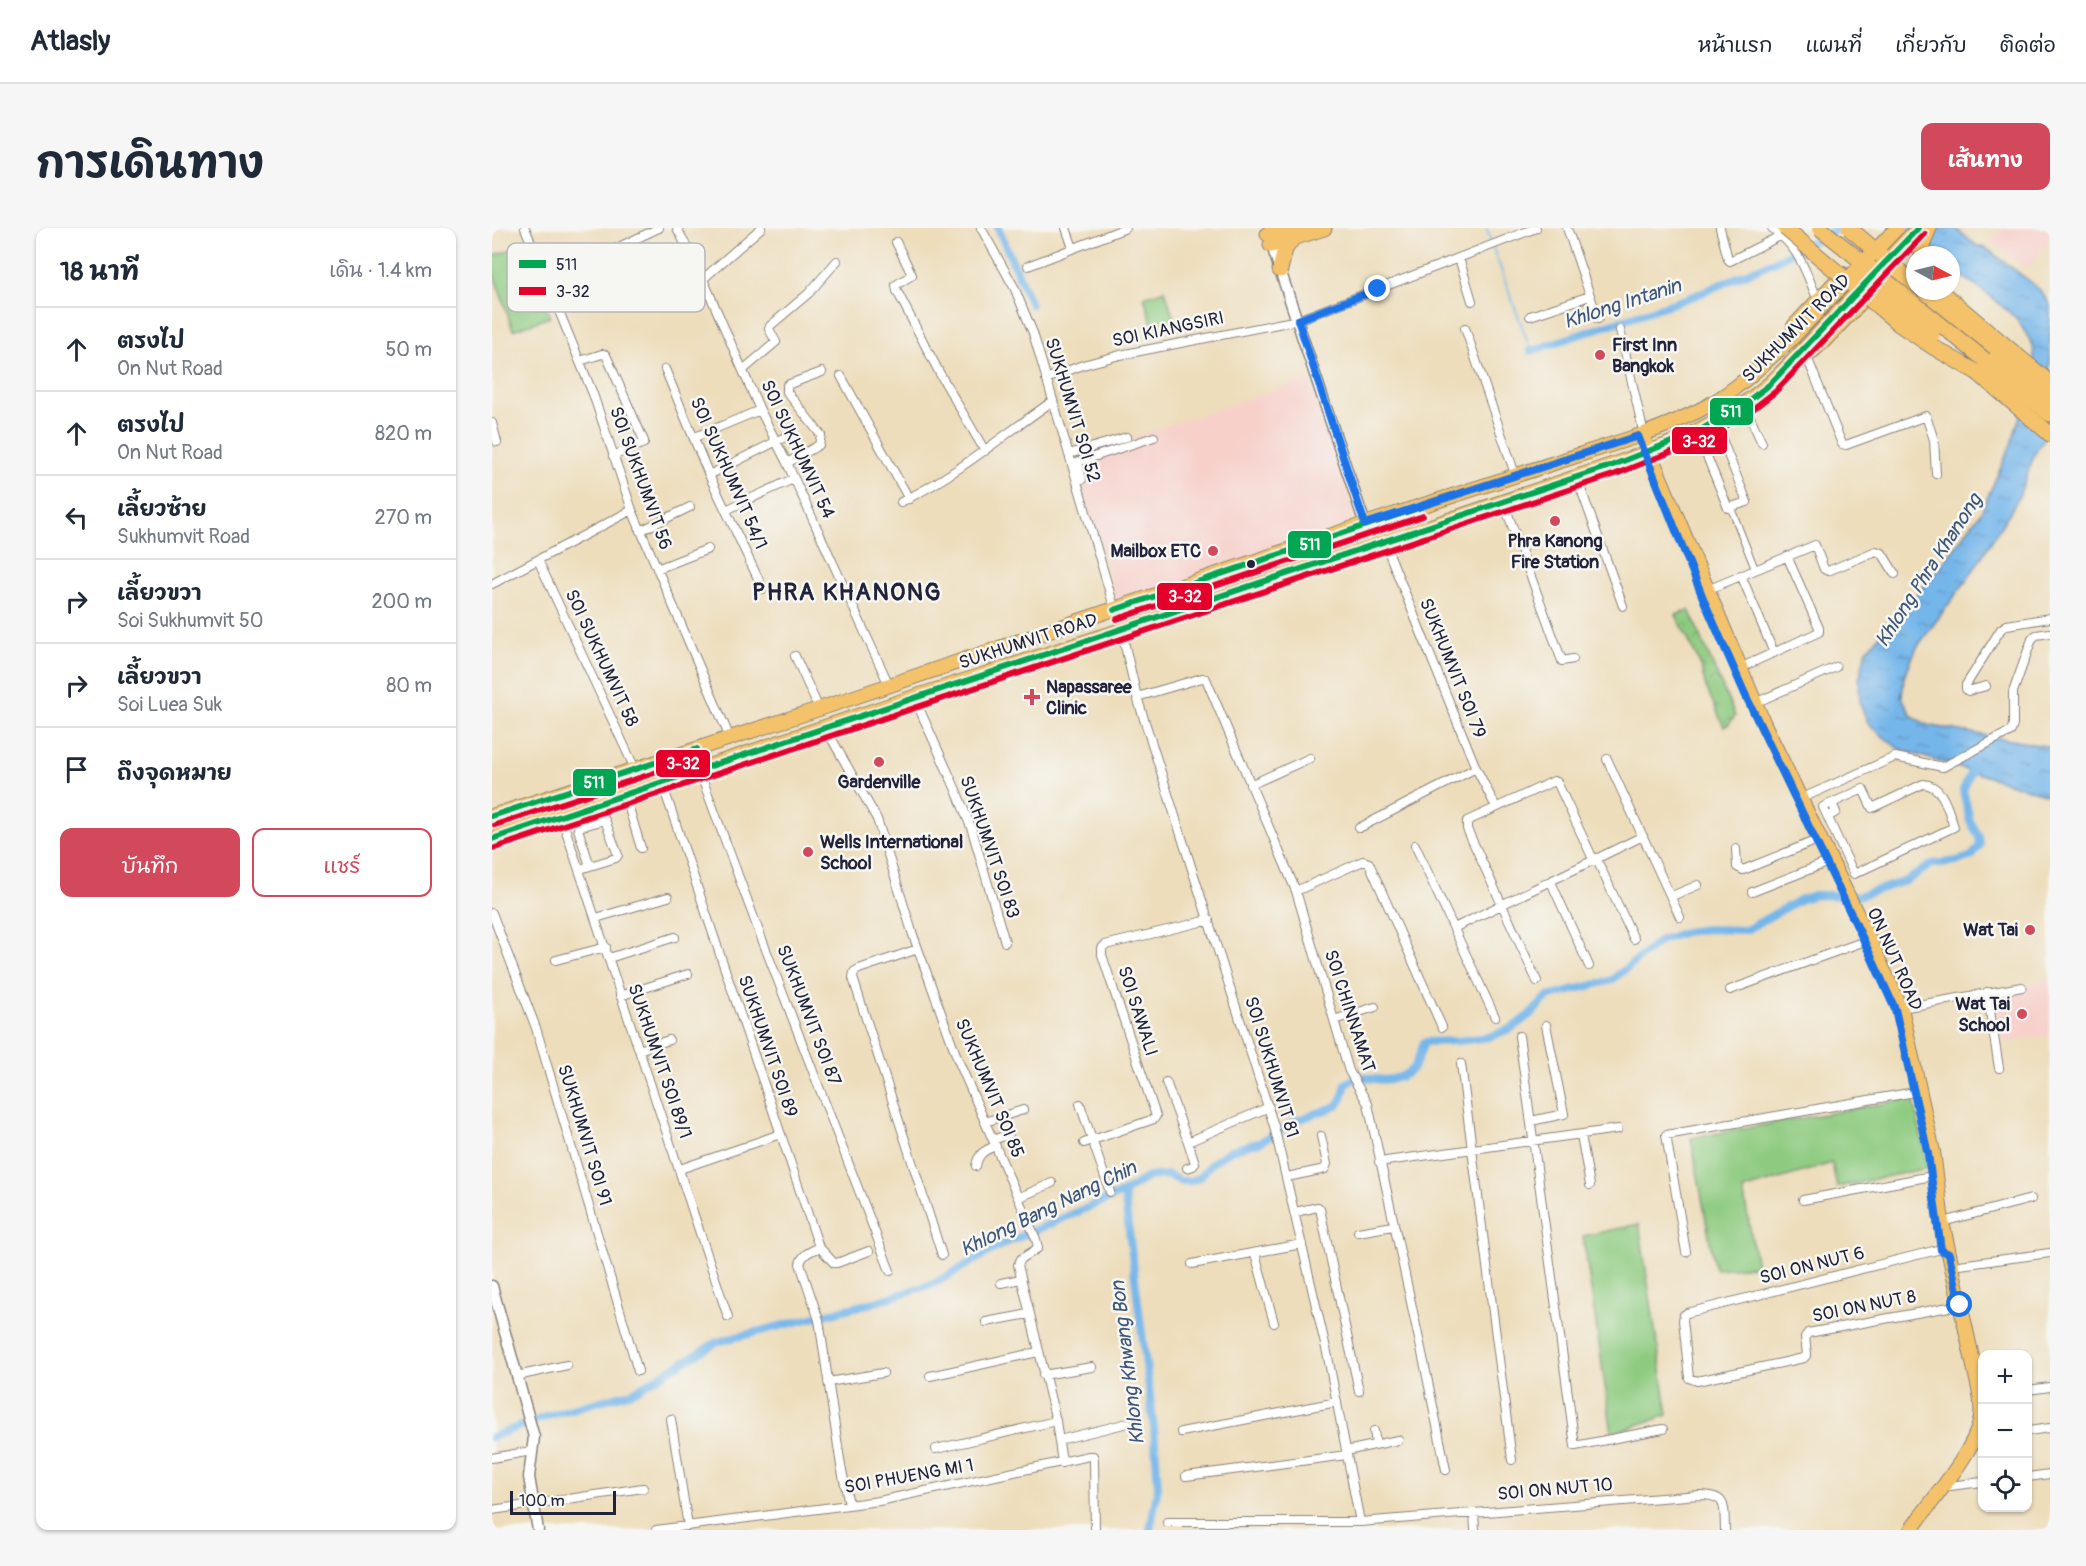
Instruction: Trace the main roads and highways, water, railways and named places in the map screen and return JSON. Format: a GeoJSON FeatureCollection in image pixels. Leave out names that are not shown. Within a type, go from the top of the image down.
{"type":"FeatureCollection","features":[{"type":"Feature","properties":{"kind":"highway"},"geometry":{"type":"LineString","coordinates":[[1269,236],[1324,228]]}},
{"type":"Feature","properties":{"kind":"highway"},"geometry":{"type":"LineString","coordinates":[[1799,228],[2050,434]]}},
{"type":"Feature","properties":{"kind":"highway"},"geometry":{"type":"LineString","coordinates":[[1820,228],[2050,414]]}},
{"type":"Feature","properties":{"kind":"highway"},"geometry":{"type":"LineString","coordinates":[[1849,228],[1906,276]]}},
{"type":"Feature","properties":{"kind":"highway"},"geometry":{"type":"LineString","coordinates":[[1923,246],[1929,228]]}},
{"type":"Feature","properties":{"kind":"highway"},"geometry":{"type":"LineString","coordinates":[[1784,232],[1899,324],[1978,373]]}},
{"type":"Feature","properties":{"kind":"highway"},"geometry":{"type":"LineString","coordinates":[[1280,270],[1290,233]]}},
{"type":"Feature","properties":{"kind":"highway"},"geometry":{"type":"LineString","coordinates":[[1934,300],[2050,399]]}},
{"type":"Feature","properties":{"kind":"highway"},"geometry":{"type":"LineString","coordinates":[[1951,300],[2050,383]]}},
{"type":"Feature","properties":{"kind":"main road","name":"SUKHUMVIT ROAD"},"geometry":{"type":"LineString","coordinates":[[492,816],[1115,610],[1365,524],[1642,435],[1712,404],[1748,376],[1790,340],[1897,228]]}},
{"type":"Feature","properties":{"kind":"main road","name":"SUKHUMVIT ROAD"},"geometry":{"type":"LineString","coordinates":[[492,838],[1577,478],[1697,432],[1744,404],[1806,353],[1918,228]]}},
{"type":"Feature","properties":{"kind":"main road"},"geometry":{"type":"LineString","coordinates":[[1748,376],[1843,274],[1868,295],[1806,353]]}},
{"type":"Feature","properties":{"kind":"main road"},"geometry":{"type":"LineString","coordinates":[[1642,435],[1646,453]]}},
{"type":"Feature","properties":{"kind":"main road","name":"ON NUT ROAD"},"geometry":{"type":"LineString","coordinates":[[1646,453],[1755,703],[1761,724]]}},
{"type":"Feature","properties":{"kind":"main road","name":"ON NUT ROAD"},"geometry":{"type":"LineString","coordinates":[[1646,453],[1705,603],[1898,1009],[1931,1153],[1957,1305],[1978,1385]]}},
{"type":"Feature","properties":{"kind":"main road"},"geometry":{"type":"LineString","coordinates":[[1115,610],[1121,629]]}},
{"type":"Feature","properties":{"kind":"main road","name":"ON NUT ROAD"},"geometry":{"type":"LineString","coordinates":[[1778,759],[1800,799],[1817,840]]}},
{"type":"Feature","properties":{"kind":"main road"},"geometry":{"type":"LineString","coordinates":[[607,778],[620,797]]}},
{"type":"Feature","properties":{"kind":"main road","name":"ON NUT ROAD"},"geometry":{"type":"LineString","coordinates":[[1902,1530],[1962,1448],[1969,1437],[1975,1418],[1975,1397],[1932,1176],[1931,1153]]}},
{"type":"Feature","properties":{"kind":"main road","name":"ON NUT ROAD"},"geometry":{"type":"LineString","coordinates":[[1911,1530],[1978,1439]]}},
{"type":"Feature","properties":{"kind":"water"},"geometry":{"type":"Polygon","coordinates":[[[1897,228],[1955,228],[1976,245],[1987,249],[2040,290],[2050,305],[2050,429],[2035,453],[2018,499],[1971,574],[1917,647],[1904,677],[1902,697],[1911,715],[1927,725],[2050,747],[2050,796],[1899,749],[1869,725],[1860,704],[1859,680],[1866,651],[1939,569],[1981,512],[2012,442],[2035,366],[2033,345],[2017,319],[1960,274],[1960,246],[1922,246],[1897,228]]]}},
{"type":"Feature","properties":{"kind":"waterway"},"geometry":{"type":"LineString","coordinates":[[998,228],[1031,304]]}},
{"type":"Feature","properties":{"kind":"waterway","name":"Khlong Intanin"},"geometry":{"type":"LineString","coordinates":[[1486,228],[1492,242]]}},
{"type":"Feature","properties":{"kind":"waterway","name":"Khlong Intanin"},"geometry":{"type":"LineString","coordinates":[[1531,351],[1694,296],[1773,262],[1839,228]]}},
{"type":"Feature","properties":{"kind":"waterway","name":"Khlong Intanin"},"geometry":{"type":"LineString","coordinates":[[1493,248],[1531,351]]}},
{"type":"Feature","properties":{"kind":"waterway","name":"Khlong Bang Nang Chin"},"geometry":{"type":"LineString","coordinates":[[492,1437],[550,1415],[633,1392],[717,1342],[879,1301],[935,1283],[1003,1244],[1124,1192],[1148,1177],[1168,1175],[1180,1181],[1199,1178],[1212,1163],[1231,1150],[1260,1142],[1298,1120],[1337,1106],[1342,1099],[1346,1084],[1358,1076],[1386,1080],[1400,1077],[1412,1069],[1424,1042],[1489,1037],[1512,1028],[1532,1013],[1547,997],[1612,980],[1661,940],[1685,932],[1706,929],[1746,930],[1799,900],[1814,895],[1858,896],[1906,881],[1932,864],[1957,861],[1972,856],[1980,845],[1979,837],[1970,821],[1963,790],[1974,764]]}},
{"type":"Feature","properties":{"kind":"waterway","name":"Khlong Khwang Bon"},"geometry":{"type":"LineString","coordinates":[[1124,1192],[1154,1428],[1158,1487],[1150,1530]]}},
{"type":"Feature","properties":{"kind":"place","name":"First Inn Bangkok"},"geometry":{"type":"Point","coordinates":[1600,355]}},
{"type":"Feature","properties":{"kind":"place","name":"Phra Kanong Fire Station"},"geometry":{"type":"Point","coordinates":[1555,521]}},
{"type":"Feature","properties":{"kind":"place","name":"Mailbox ETC"},"geometry":{"type":"Point","coordinates":[1213,551]}},
{"type":"Feature","properties":{"kind":"place","name":"Napassaree Clinic"},"geometry":{"type":"Point","coordinates":[1032,697]}},
{"type":"Feature","properties":{"kind":"place","name":"Gardenville"},"geometry":{"type":"Point","coordinates":[879,762]}},
{"type":"Feature","properties":{"kind":"place","name":"Wells International School"},"geometry":{"type":"Point","coordinates":[808,852]}},
{"type":"Feature","properties":{"kind":"place","name":"Wat Tai"},"geometry":{"type":"Point","coordinates":[2030,930]}},
{"type":"Feature","properties":{"kind":"place","name":"Wat Tai School"},"geometry":{"type":"Point","coordinates":[2022,1014]}},
{"type":"Feature","properties":{"kind":"district","name":"PHRA KHANONG"},"geometry":{"type":"Point","coordinates":[847,592]}},
{"type":"Feature","properties":{"kind":"water label","name":"Khlong Phra Khanong"},"geometry":{"type":"Point","coordinates":[1928,570]}}]}
